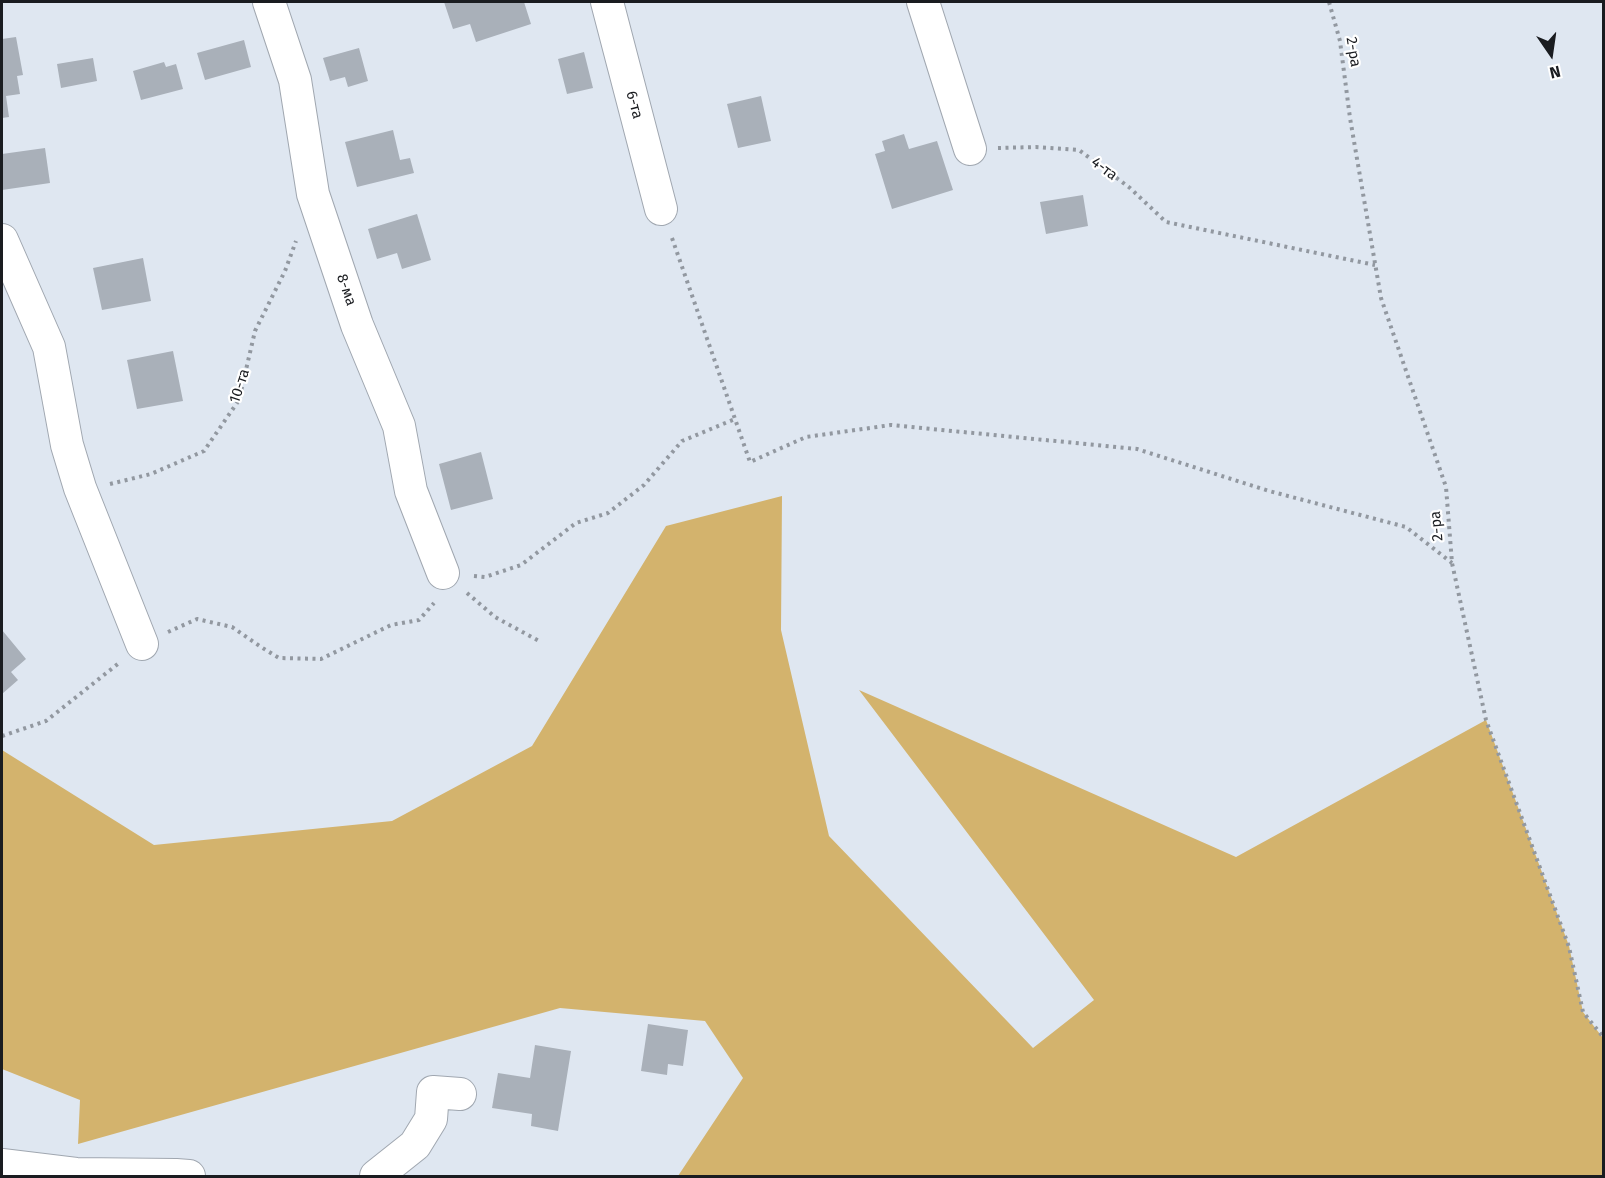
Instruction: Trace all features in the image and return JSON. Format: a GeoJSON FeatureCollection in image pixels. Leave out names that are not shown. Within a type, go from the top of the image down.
{"type":"FeatureCollection","features":[{"type":"Feature","properties":{"kind":"street","name":"8-ма"},"geometry":{"type":"LineString","coordinates":[[269,2],[295,80],[313,194],[357,325],[399,426],[411,491],[443,573]]}},
{"type":"Feature","properties":{"kind":"street","name":"6-та"},"geometry":{"type":"LineString","coordinates":[[607,2],[661,209]]}},
{"type":"Feature","properties":{"kind":"street"},"geometry":{"type":"LineString","coordinates":[[923,2],[970,149]]}},
{"type":"Feature","properties":{"kind":"street"},"geometry":{"type":"LineString","coordinates":[[2,240],[49,347],[67,445],[80,488],[142,644]]}},
{"type":"Feature","properties":{"kind":"street"},"geometry":{"type":"LineString","coordinates":[[376,1176],[415,1145],[431,1119],[433,1092],[460,1094]]}},
{"type":"Feature","properties":{"kind":"street"},"geometry":{"type":"LineString","coordinates":[[2,1165],[76,1174],[189,1176]]}},
{"type":"Feature","properties":{"kind":"path","name":"2-ра"},"geometry":{"type":"LineString","coordinates":[[1329,2],[1340,41],[1350,118],[1381,298],[1446,487],[1452,563],[1486,720],[1569,946],[1583,1012],[1604,1038]]}},
{"type":"Feature","properties":{"kind":"path","name":"4-та"},"geometry":{"type":"LineString","coordinates":[[970,149],[1036,147],[1079,150],[1130,188],[1166,222],[1375,265]]}},
{"type":"Feature","properties":{"kind":"path"},"geometry":{"type":"LineString","coordinates":[[661,209],[750,462],[806,437],[891,425],[1137,449],[1269,491],[1406,527],[1452,563]]}},
{"type":"Feature","properties":{"kind":"path","name":"10-та"},"geometry":{"type":"LineString","coordinates":[[80,488],[92,488],[151,474],[204,451],[239,400],[255,331],[285,271],[297,238]]}},
{"type":"Feature","properties":{"kind":"path"},"geometry":{"type":"LineString","coordinates":[[443,573],[484,578],[520,565],[576,523],[608,513],[644,485],[682,441],[735,418]]}},
{"type":"Feature","properties":{"kind":"path"},"geometry":{"type":"LineString","coordinates":[[443,573],[495,616],[539,640]]}},
{"type":"Feature","properties":{"kind":"path"},"geometry":{"type":"LineString","coordinates":[[2,736],[46,721],[142,644],[197,619],[232,627],[279,658],[321,659],[391,626],[419,620],[435,601],[443,573]]}},
{"type":"Feature","properties":{"kind":"shaded area"},"geometry":{"type":"Polygon","coordinates":[[[782,496],[781,630],[829,836],[1033,1048],[1094,1000],[859,690],[1236,857],[1486,720],[1569,946],[1583,1012],[1603,1038],[1603,1176],[678,1176],[743,1078],[705,1021],[560,1008],[78,1144],[80,1100],[2,1069],[2,750],[154,845],[392,821],[532,746],[666,526],[782,496]]]}},
{"type":"Feature","properties":{"kind":"building"},"geometry":{"type":"Polygon","coordinates":[[[444,2],[524,2],[531,24],[476,42],[470,24],[453,29],[444,2]]]}},
{"type":"Feature","properties":{"kind":"building"},"geometry":{"type":"Polygon","coordinates":[[[16,37],[23,75],[17,76],[20,94],[6,96],[9,117],[2,118],[2,39],[16,37]]]}},
{"type":"Feature","properties":{"kind":"building"},"geometry":{"type":"Polygon","coordinates":[[[244,40],[251,67],[205,80],[197,53],[244,40]]]}},
{"type":"Feature","properties":{"kind":"building"},"geometry":{"type":"Polygon","coordinates":[[[359,48],[368,81],[348,87],[345,77],[330,81],[323,58],[359,48]]]}},
{"type":"Feature","properties":{"kind":"building"},"geometry":{"type":"Polygon","coordinates":[[[584,52],[593,88],[567,94],[558,59],[584,52]]]}},
{"type":"Feature","properties":{"kind":"building"},"geometry":{"type":"Polygon","coordinates":[[[93,58],[97,81],[61,88],[57,64],[93,58]]]}},
{"type":"Feature","properties":{"kind":"building"},"geometry":{"type":"Polygon","coordinates":[[[164,62],[166,67],[176,64],[183,89],[141,100],[133,71],[164,62]]]}},
{"type":"Feature","properties":{"kind":"building"},"geometry":{"type":"Polygon","coordinates":[[[761,96],[771,141],[738,148],[727,104],[761,96]]]}},
{"type":"Feature","properties":{"kind":"building"},"geometry":{"type":"Polygon","coordinates":[[[393,130],[400,160],[410,158],[414,173],[357,187],[345,142],[393,130]]]}},
{"type":"Feature","properties":{"kind":"building"},"geometry":{"type":"Polygon","coordinates":[[[904,134],[909,149],[937,141],[953,190],[892,209],[875,154],[885,151],[882,141],[904,134]]]}},
{"type":"Feature","properties":{"kind":"building"},"geometry":{"type":"Polygon","coordinates":[[[45,148],[50,183],[2,190],[2,154],[45,148]]]}},
{"type":"Feature","properties":{"kind":"building"},"geometry":{"type":"Polygon","coordinates":[[[1083,195],[1088,226],[1046,234],[1040,202],[1083,195]]]}},
{"type":"Feature","properties":{"kind":"building"},"geometry":{"type":"Polygon","coordinates":[[[417,214],[431,260],[402,269],[397,253],[377,259],[368,229],[417,214]]]}},
{"type":"Feature","properties":{"kind":"building"},"geometry":{"type":"Polygon","coordinates":[[[143,258],[151,301],[102,310],[93,268],[143,258]]]}},
{"type":"Feature","properties":{"kind":"building"},"geometry":{"type":"Polygon","coordinates":[[[173,351],[183,401],[137,409],[127,360],[173,351]]]}},
{"type":"Feature","properties":{"kind":"building"},"geometry":{"type":"Polygon","coordinates":[[[481,452],[493,499],[451,510],[439,464],[481,452]]]}},
{"type":"Feature","properties":{"kind":"building"},"geometry":{"type":"Polygon","coordinates":[[[2,630],[26,659],[11,672],[18,680],[2,694],[2,630]]]}},
{"type":"Feature","properties":{"kind":"building"},"geometry":{"type":"Polygon","coordinates":[[[648,1024],[688,1030],[683,1066],[668,1064],[667,1075],[641,1071],[648,1024]]]}},
{"type":"Feature","properties":{"kind":"building"},"geometry":{"type":"Polygon","coordinates":[[[535,1045],[571,1051],[558,1131],[531,1126],[532,1114],[492,1108],[498,1073],[530,1078],[535,1045]]]}}]}
